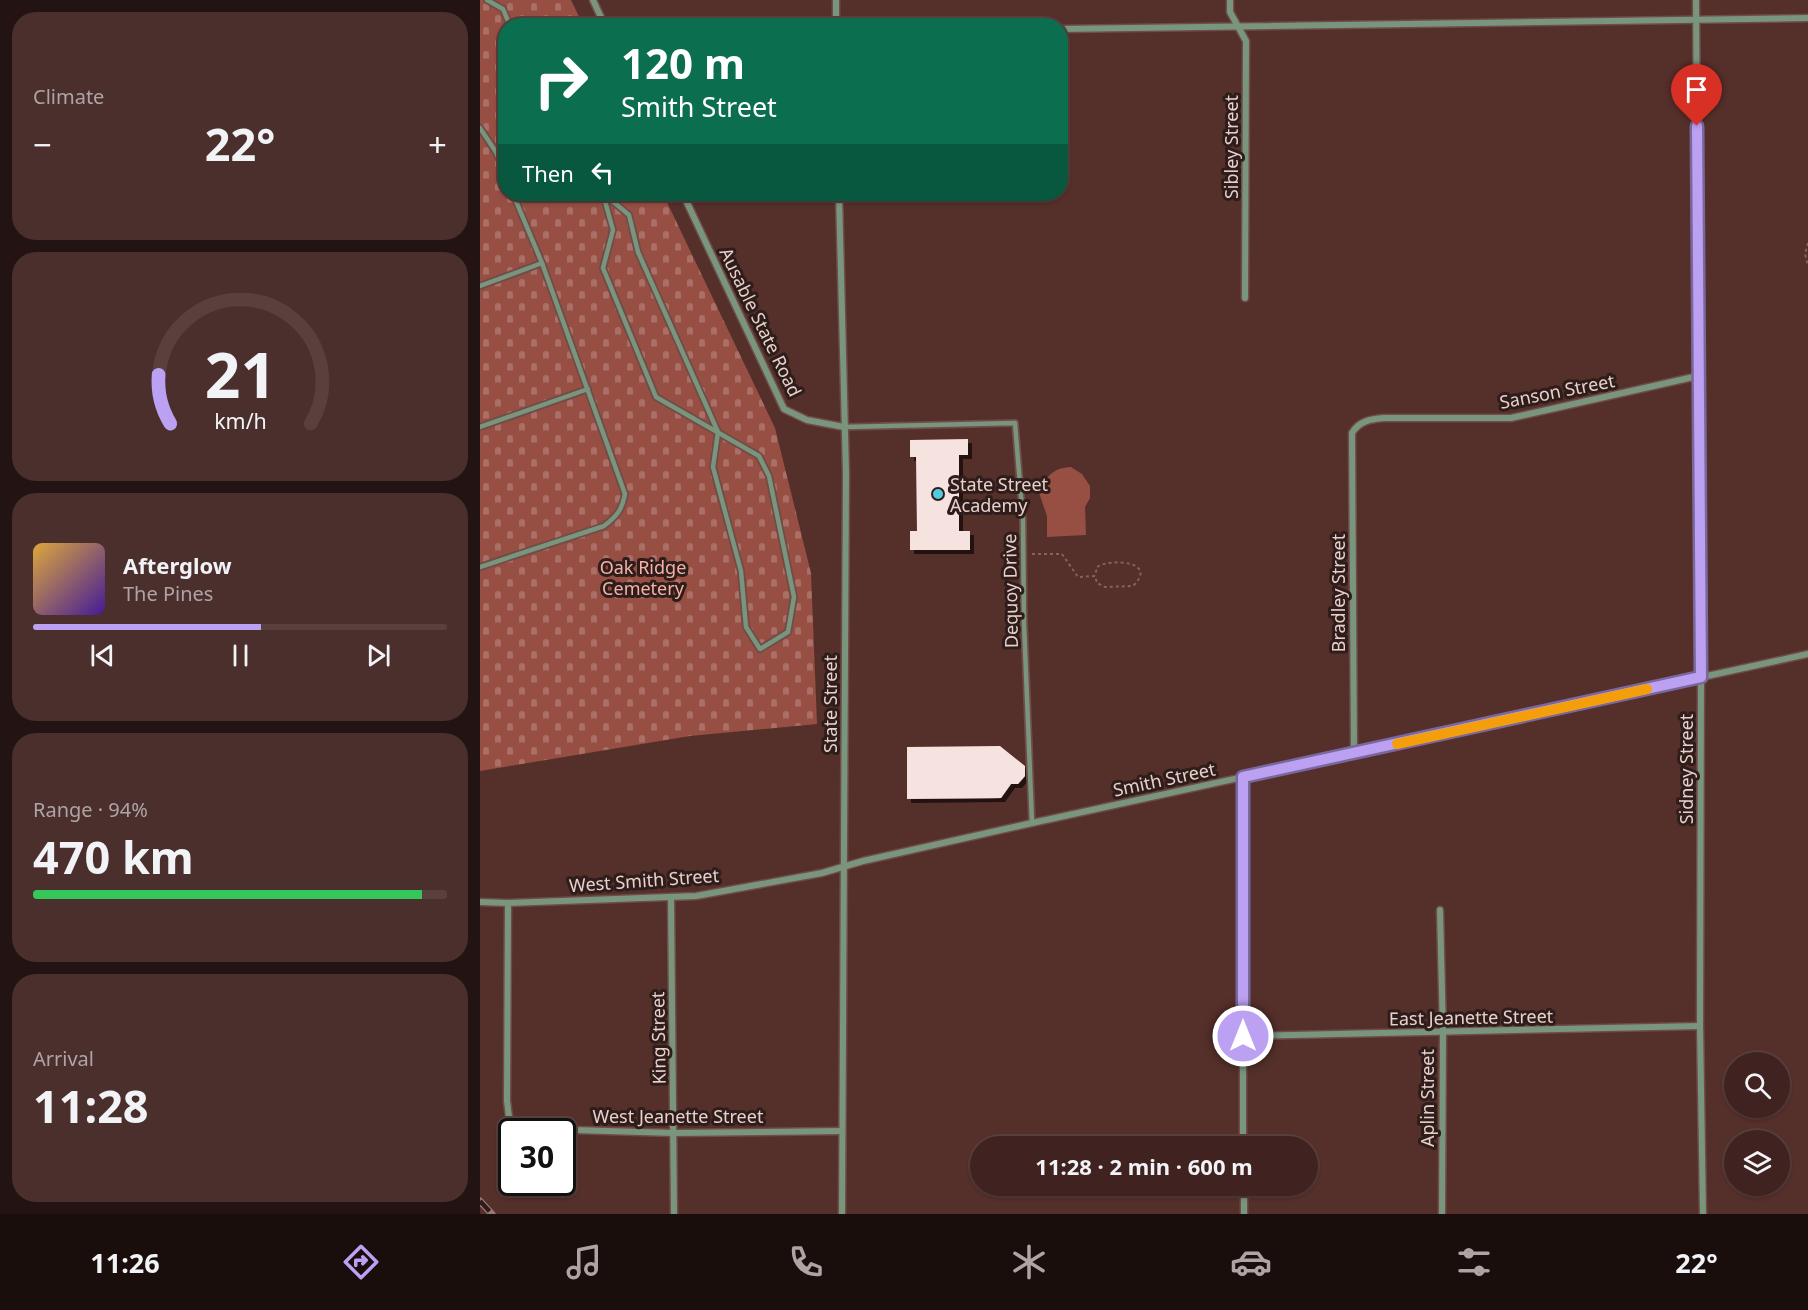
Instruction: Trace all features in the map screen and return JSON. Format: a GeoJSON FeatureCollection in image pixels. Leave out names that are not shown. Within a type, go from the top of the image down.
{"type":"FeatureCollection","features":[{"type":"Feature","properties":{"kind":"street"},"geometry":{"type":"LineString","coordinates":[[593,0],[601,18]]}},
{"type":"Feature","properties":{"kind":"street"},"geometry":{"type":"LineString","coordinates":[[836,0],[836,18]]}},
{"type":"Feature","properties":{"kind":"street","name":"Sibley Street"},"geometry":{"type":"LineString","coordinates":[[1230,0],[1230,12],[1246,41],[1245,298]]}},
{"type":"Feature","properties":{"kind":"street","name":"Sidney Street"},"geometry":{"type":"LineString","coordinates":[[1696,0],[1701,677],[1700,1026],[1703,1214]]}},
{"type":"Feature","properties":{"kind":"street"},"geometry":{"type":"LineString","coordinates":[[1068,29],[1808,18]]}},
{"type":"Feature","properties":{"kind":"street","name":"Ausable State Road"},"geometry":{"type":"LineString","coordinates":[[686,201],[784,409],[807,420],[844,427]]}},
{"type":"Feature","properties":{"kind":"street","name":"State Street"},"geometry":{"type":"LineString","coordinates":[[839,201],[846,484],[842,1214]]}},
{"type":"Feature","properties":{"kind":"street","name":"Sanson Street"},"geometry":{"type":"LineString","coordinates":[[1352,433],[1356,426],[1370,419],[1511,418],[1698,376]]}},
{"type":"Feature","properties":{"kind":"street","name":"Bradley Street"},"geometry":{"type":"LineString","coordinates":[[1352,433],[1354,753]]}},
{"type":"Feature","properties":{"kind":"street","name":"Smith Street"},"geometry":{"type":"LineString","coordinates":[[844,866],[1808,654]]}},
{"type":"Feature","properties":{"kind":"street"},"geometry":{"type":"LineString","coordinates":[[1243,777],[1244,1136]]}},
{"type":"Feature","properties":{"kind":"street","name":"West Smith Street"},"geometry":{"type":"LineString","coordinates":[[480,902],[696,896],[822,873],[844,866]]}},
{"type":"Feature","properties":{"kind":"street","name":"King Street"},"geometry":{"type":"LineString","coordinates":[[671,897],[674,1214]]}},
{"type":"Feature","properties":{"kind":"street","name":"West Jeanette Street"},"geometry":{"type":"LineString","coordinates":[[508,903],[507,1101],[509,1117],[514,1123],[540,1129],[674,1133],[842,1131]]}},
{"type":"Feature","properties":{"kind":"street","name":"Aplin Street"},"geometry":{"type":"LineString","coordinates":[[1440,910],[1443,1033],[1442,1214]]}},
{"type":"Feature","properties":{"kind":"street","name":"East Jeanette Street"},"geometry":{"type":"LineString","coordinates":[[1243,1036],[1700,1026]]}},
{"type":"Feature","properties":{"kind":"street"},"geometry":{"type":"LineString","coordinates":[[1244,1196],[1244,1214]]}},
{"type":"Feature","properties":{"kind":"lane"},"geometry":{"type":"LineString","coordinates":[[487,0],[503,9],[507,18]]}},
{"type":"Feature","properties":{"kind":"lane"},"geometry":{"type":"LineString","coordinates":[[480,128],[498,157]]}},
{"type":"Feature","properties":{"kind":"lane"},"geometry":{"type":"LineString","coordinates":[[480,567],[604,526],[618,516],[625,494],[542,263],[516,201]]}},
{"type":"Feature","properties":{"kind":"lane"},"geometry":{"type":"LineString","coordinates":[[605,201],[613,230],[603,268],[656,397],[718,432],[759,456],[769,476],[794,597],[788,632],[760,649],[746,627],[741,571],[712,467],[718,432],[638,252],[629,215],[612,201]]}},
{"type":"Feature","properties":{"kind":"lane"},"geometry":{"type":"LineString","coordinates":[[480,286],[542,263]]}},
{"type":"Feature","properties":{"kind":"lane"},"geometry":{"type":"LineString","coordinates":[[480,427],[588,389]]}},
{"type":"Feature","properties":{"kind":"lane","name":"Dequoy Drive"},"geometry":{"type":"LineString","coordinates":[[844,427],[1015,423],[1023,521],[1027,729],[1032,823]]}},
{"type":"Feature","properties":{"kind":"path"},"geometry":{"type":"LineString","coordinates":[[1808,243],[1805,254],[1808,266]]}},
{"type":"Feature","properties":{"kind":"path"},"geometry":{"type":"LineString","coordinates":[[1023,555],[1062,554],[1078,577],[1095,576]]}},
{"type":"Feature","properties":{"kind":"path"},"geometry":{"type":"LineString","coordinates":[[1103,563],[1131,563],[1138,567],[1141,574],[1133,586],[1105,587],[1097,583],[1095,576],[1097,567],[1103,563]]}},
{"type":"Feature","properties":{"kind":"green space","name":"Oak Ridge Cemetery"},"geometry":{"type":"Polygon","coordinates":[[[480,0],[571,0],[580,18],[498,18],[498,201],[666,201],[775,428],[811,573],[817,724],[690,736],[480,771],[480,0]]]}},
{"type":"Feature","properties":{"kind":"green space"},"geometry":{"type":"Polygon","coordinates":[[[1071,467],[1082,474],[1090,486],[1090,498],[1085,507],[1086,535],[1047,537],[1047,516],[1039,493],[1051,474],[1059,469],[1071,467]]]}},
{"type":"Feature","properties":{"kind":"building","name":"State Street Academy"},"geometry":{"type":"Polygon","coordinates":[[[968,439],[968,455],[959,455],[959,531],[970,531],[970,550],[910,550],[910,531],[917,531],[916,457],[910,457],[910,440],[968,439]]]}},
{"type":"Feature","properties":{"kind":"building"},"geometry":{"type":"Polygon","coordinates":[[[1000,746],[1025,766],[1025,776],[1018,784],[1011,784],[1001,798],[907,799],[907,747],[1000,746]]]}},
{"type":"Feature","properties":{"kind":"railway"},"geometry":{"type":"LineString","coordinates":[[480,1201],[492,1214]]}},
{"type":"Feature","properties":{"kind":"slow traffic"},"geometry":{"type":"LineString","coordinates":[[1397,744],[1647,689]]}},
{"type":"Feature","properties":{"kind":"place","name":"State Street Academy"},"geometry":{"type":"Point","coordinates":[938,494]}},
{"type":"Feature","properties":{"kind":"route"},"geometry":{"type":"LineString","coordinates":[[1243,1036],[1243,777],[1701,677],[1697,126]]}}]}
